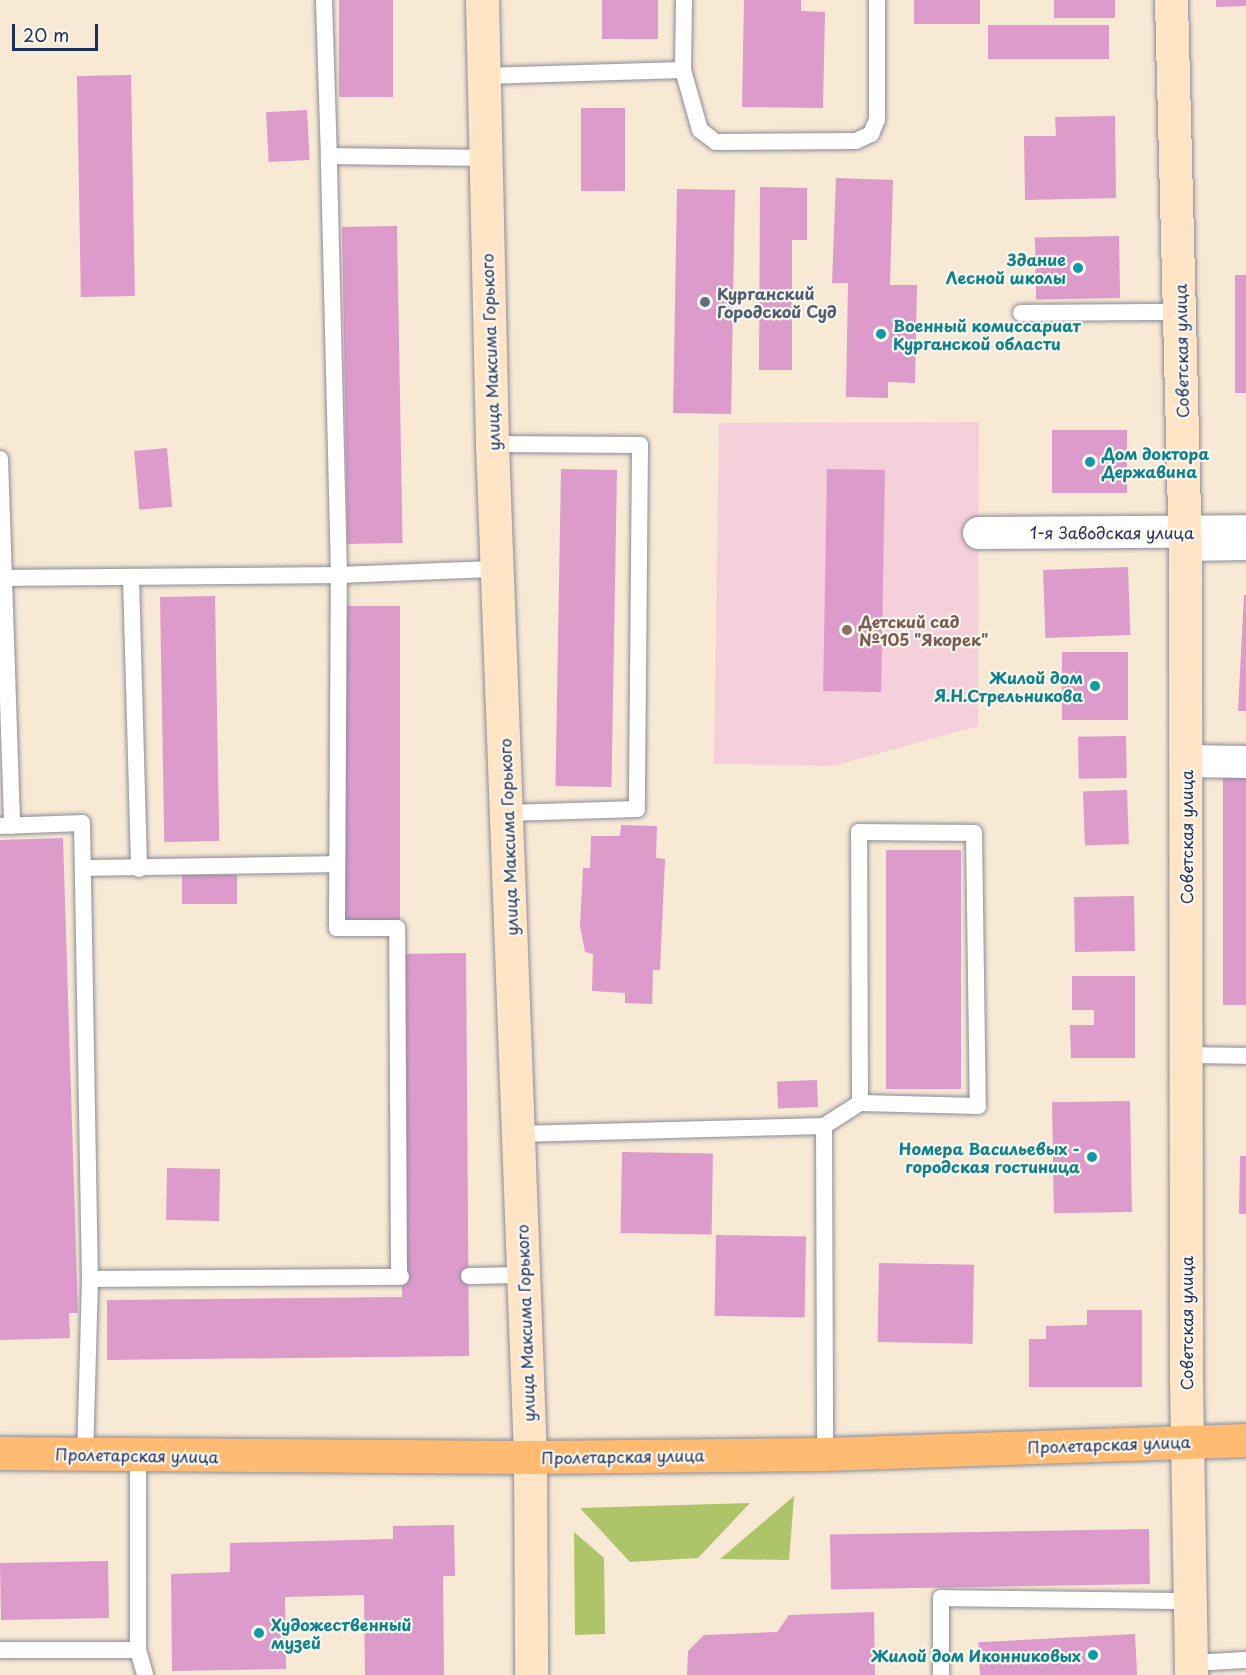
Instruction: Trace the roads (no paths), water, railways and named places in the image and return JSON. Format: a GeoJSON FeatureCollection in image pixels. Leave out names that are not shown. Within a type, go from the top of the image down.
{"type":"FeatureCollection","features":[{"type":"Feature","properties":{"kind":"main road","name":"Пролетарская улица"},"geometry":{"type":"LineString","coordinates":[[0,1453],[530,1457],[825,1454],[1187,1440],[1246,1440]]}},
{"type":"Feature","properties":{"kind":"street","name":"улица Максима Горького"},"geometry":{"type":"LineString","coordinates":[[482,0],[492,444],[530,1457],[531,1675]]}},
{"type":"Feature","properties":{"kind":"street","name":"Советская улица"},"geometry":{"type":"LineString","coordinates":[[1171,0],[1185,543],[1187,1440],[1191,1669]]}},
{"type":"Feature","properties":{"kind":"street","name":"1-я Заводская улица"},"geometry":{"type":"LineString","coordinates":[[978,533],[1185,543],[1246,531]]}},
{"type":"Feature","properties":{"kind":"street"},"geometry":{"type":"LineString","coordinates":[[1186,761],[1246,762]]}},
{"type":"Feature","properties":{"kind":"lane"},"geometry":{"type":"LineString","coordinates":[[90,1279],[400,1277],[397,928],[337,928],[339,575],[324,0]]}},
{"type":"Feature","properties":{"kind":"lane"},"geometry":{"type":"LineString","coordinates":[[684,0],[683,70],[700,130],[716,142],[856,141],[871,134],[877,120],[877,0]]}},
{"type":"Feature","properties":{"kind":"lane"},"geometry":{"type":"LineString","coordinates":[[483,76],[683,70]]}},
{"type":"Feature","properties":{"kind":"lane"},"geometry":{"type":"LineString","coordinates":[[329,156],[484,158]]}},
{"type":"Feature","properties":{"kind":"lane"},"geometry":{"type":"LineString","coordinates":[[1021,313],[1180,312]]}},
{"type":"Feature","properties":{"kind":"lane"},"geometry":{"type":"LineString","coordinates":[[492,444],[640,445],[637,809],[507,813]]}},
{"type":"Feature","properties":{"kind":"lane"},"geometry":{"type":"LineString","coordinates":[[0,459],[4,578],[6,826],[82,823],[90,1279],[86,1454]]}},
{"type":"Feature","properties":{"kind":"lane"},"geometry":{"type":"LineString","coordinates":[[1185,543],[1246,552]]}},
{"type":"Feature","properties":{"kind":"lane"},"geometry":{"type":"LineString","coordinates":[[4,578],[339,575],[498,569]]}},
{"type":"Feature","properties":{"kind":"lane"},"geometry":{"type":"LineString","coordinates":[[131,578],[139,869]]}},
{"type":"Feature","properties":{"kind":"lane"},"geometry":{"type":"LineString","coordinates":[[518,1134],[825,1126],[860,1103],[978,1106],[974,833],[859,832],[860,1103]]}},
{"type":"Feature","properties":{"kind":"lane"},"geometry":{"type":"LineString","coordinates":[[84,868],[139,869],[337,864]]}},
{"type":"Feature","properties":{"kind":"lane"},"geometry":{"type":"LineString","coordinates":[[1185,1056],[1246,1056]]}},
{"type":"Feature","properties":{"kind":"lane"},"geometry":{"type":"LineString","coordinates":[[825,1126],[825,1454]]}},
{"type":"Feature","properties":{"kind":"lane"},"geometry":{"type":"LineString","coordinates":[[469,1276],[523,1275]]}},
{"type":"Feature","properties":{"kind":"lane"},"geometry":{"type":"LineString","coordinates":[[138,1455],[138,1650],[145,1675]]}},
{"type":"Feature","properties":{"kind":"lane"},"geometry":{"type":"LineString","coordinates":[[941,1675],[941,1598],[1189,1601]]}},
{"type":"Feature","properties":{"kind":"lane"},"geometry":{"type":"LineString","coordinates":[[0,1650],[138,1650]]}},
{"type":"Feature","properties":{"kind":"lane"},"geometry":{"type":"LineString","coordinates":[[1191,1669],[1246,1660]]}},
{"type":"Feature","properties":{"kind":"place","name":"Здание Лесной школы"},"geometry":{"type":"Point","coordinates":[1078,268]}},
{"type":"Feature","properties":{"kind":"place","name":"Курганский Городской Суд"},"geometry":{"type":"Point","coordinates":[705,302]}},
{"type":"Feature","properties":{"kind":"place","name":"Военный комиссариат Курганской области"},"geometry":{"type":"Point","coordinates":[881,334]}},
{"type":"Feature","properties":{"kind":"place","name":"Дом доктора Державина"},"geometry":{"type":"Point","coordinates":[1090,462]}},
{"type":"Feature","properties":{"kind":"place","name":"Детский сад №105 \"Якорек\""},"geometry":{"type":"Point","coordinates":[847,630]}},
{"type":"Feature","properties":{"kind":"place","name":"Жилой дом Я.Н.Стрельникова"},"geometry":{"type":"Point","coordinates":[1095,686]}},
{"type":"Feature","properties":{"kind":"place","name":"Номера Васильевых - городская гостиница"},"geometry":{"type":"Point","coordinates":[1092,1157]}},
{"type":"Feature","properties":{"kind":"place","name":"Художественный музей"},"geometry":{"type":"Point","coordinates":[259,1633]}},
{"type":"Feature","properties":{"kind":"place","name":"Жилой дом Иконниковых"},"geometry":{"type":"Point","coordinates":[1093,1655]}}]}
